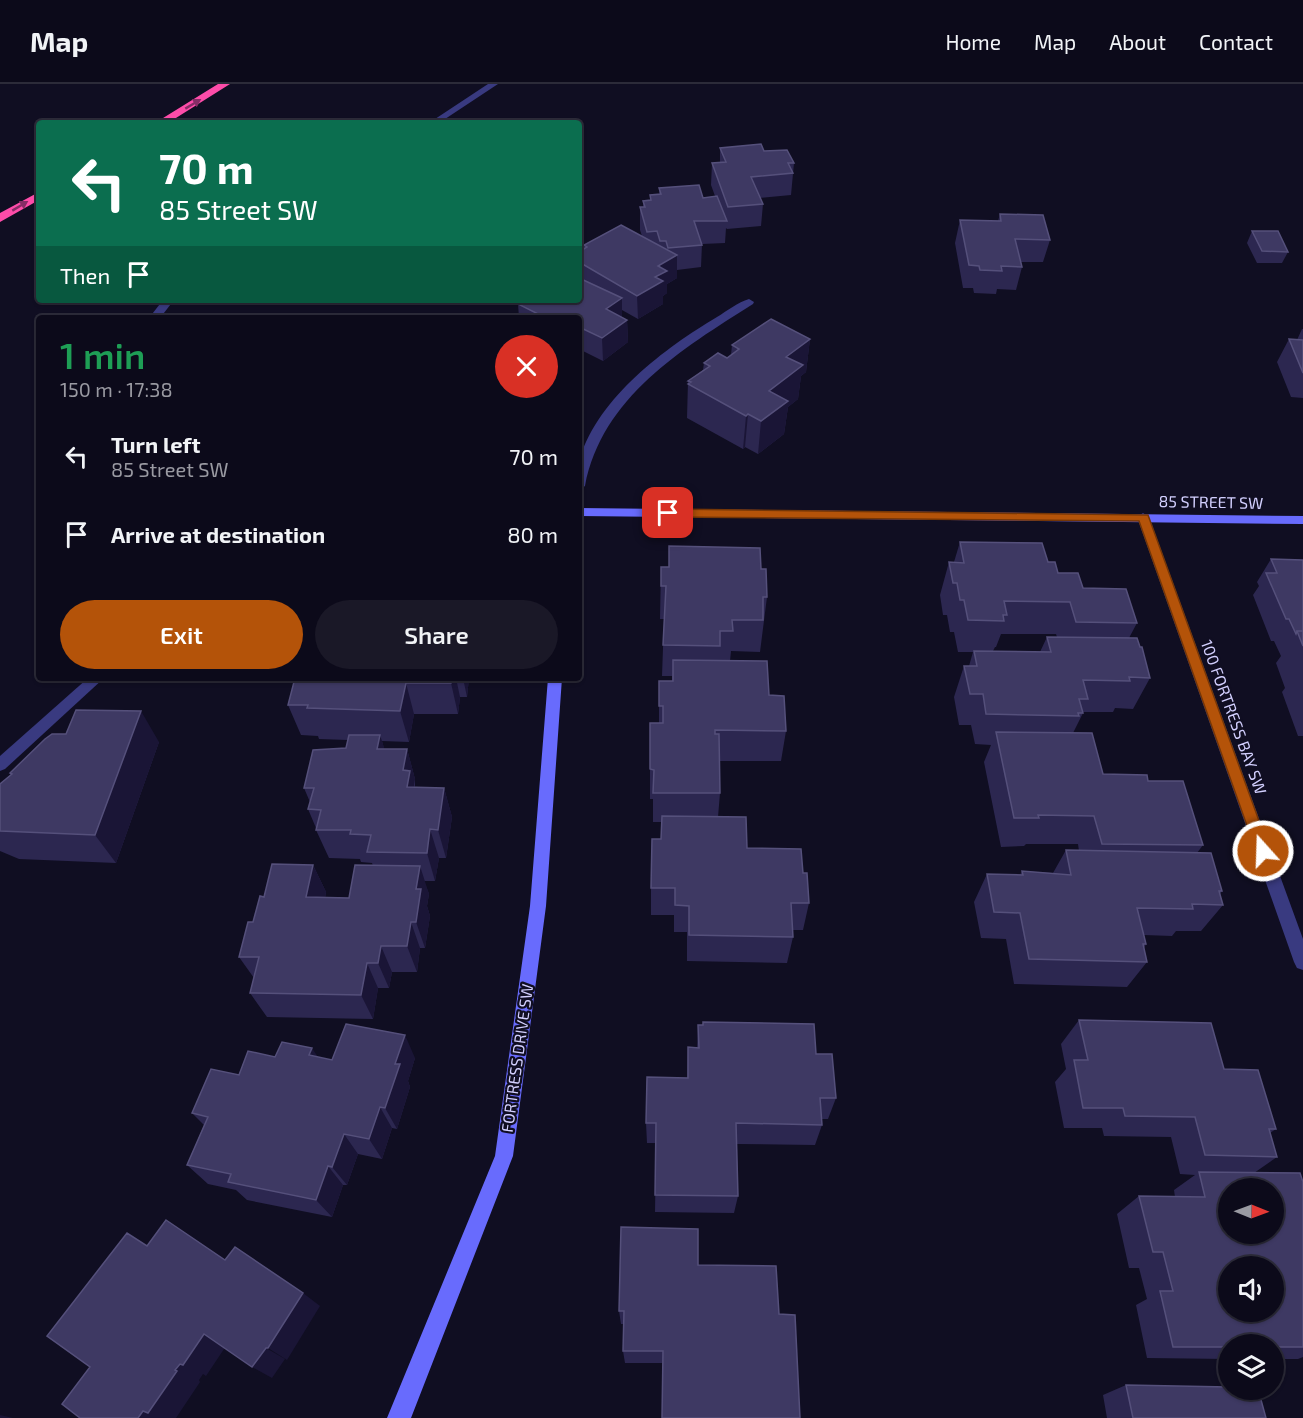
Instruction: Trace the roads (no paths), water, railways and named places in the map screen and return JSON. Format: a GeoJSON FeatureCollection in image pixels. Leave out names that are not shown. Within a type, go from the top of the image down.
{"type":"FeatureCollection","features":[{"type":"Feature","properties":{"kind":"highway"},"geometry":{"type":"LineString","coordinates":[[165,120],[225,84]]}},
{"type":"Feature","properties":{"kind":"highway"},"geometry":{"type":"LineString","coordinates":[[0,218],[36,197]]}},
{"type":"Feature","properties":{"kind":"street"},"geometry":{"type":"LineString","coordinates":[[438,120],[494,84]]}},
{"type":"Feature","properties":{"kind":"street"},"geometry":{"type":"LineString","coordinates":[[582,467],[588,448],[611,412],[655,367],[681,344],[749,302]]}},
{"type":"Feature","properties":{"kind":"street"},"geometry":{"type":"LineString","coordinates":[[156,315],[166,303]]}},
{"type":"Feature","properties":{"kind":"street","name":"85 STREET SW"},"geometry":{"type":"LineString","coordinates":[[582,512],[1303,520]]}},
{"type":"Feature","properties":{"kind":"street","name":"100 FORTRESS BAY SW"},"geometry":{"type":"LineString","coordinates":[[1143,517],[1303,962]]}},
{"type":"Feature","properties":{"kind":"street"},"geometry":{"type":"LineString","coordinates":[[0,765],[94,681]]}},
{"type":"Feature","properties":{"kind":"street","name":"FORTRESS DRIVE SW"},"geometry":{"type":"LineString","coordinates":[[398,1418],[504,1156],[538,906],[555,681]]}}]}
